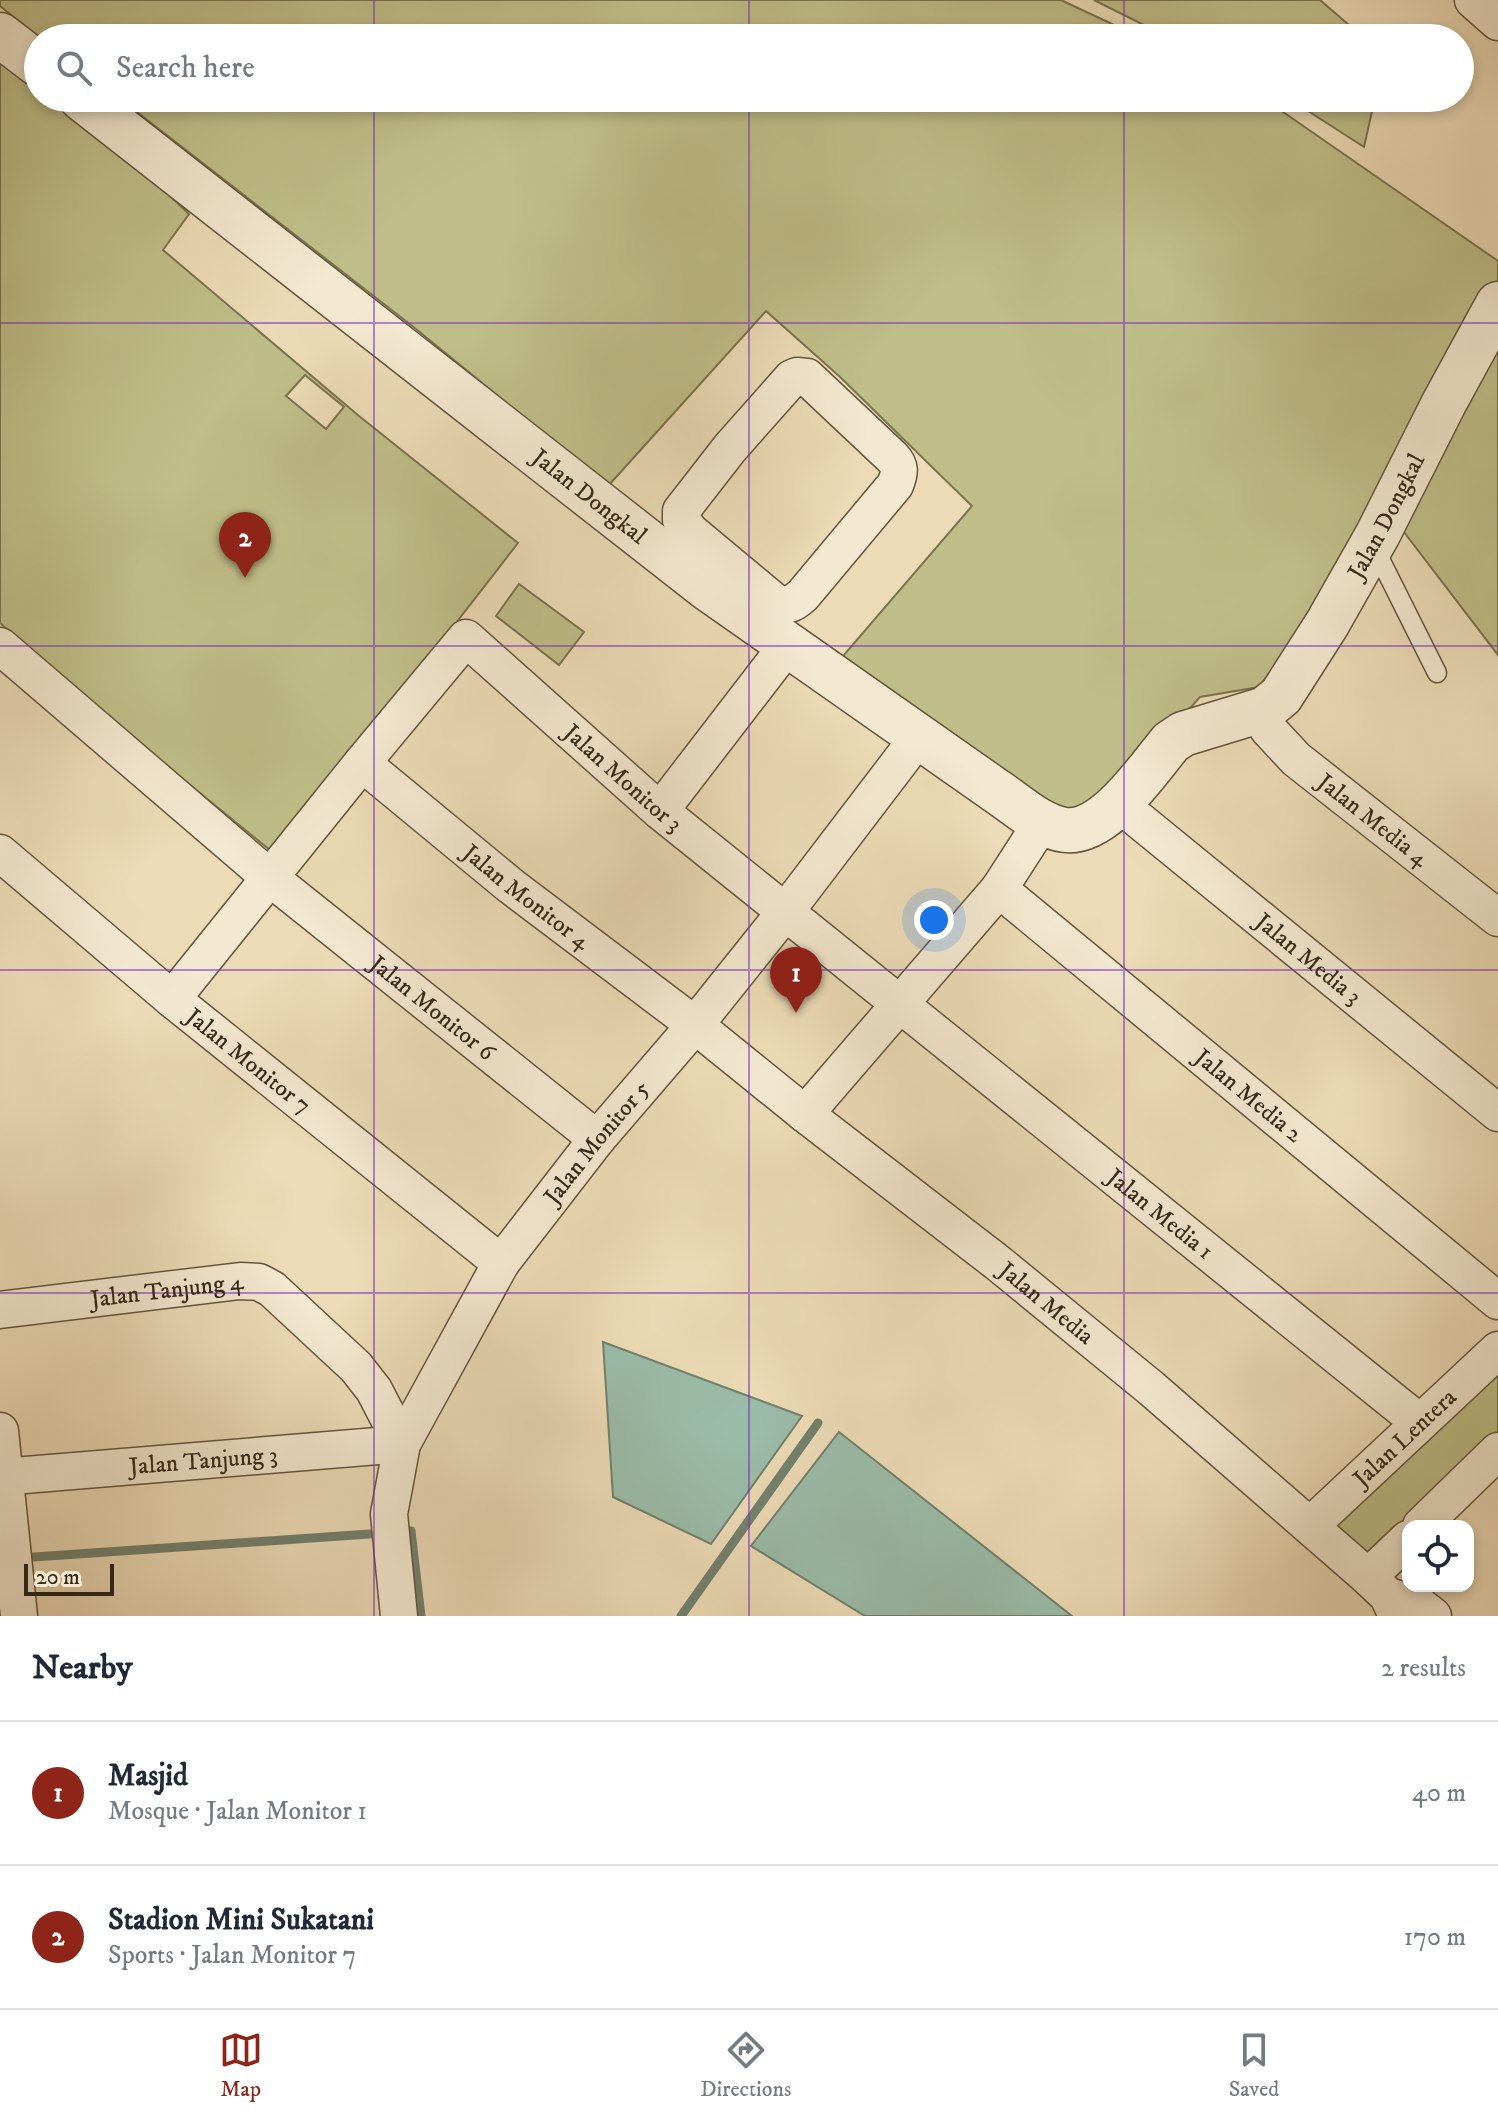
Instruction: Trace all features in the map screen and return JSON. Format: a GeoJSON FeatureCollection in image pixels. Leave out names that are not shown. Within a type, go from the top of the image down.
{"type":"FeatureCollection","features":[{"type":"Feature","properties":{"kind":"street"},"geometry":{"type":"LineString","coordinates":[[1473,0],[1498,22]]}},
{"type":"Feature","properties":{"kind":"street"},"geometry":{"type":"LineString","coordinates":[[0,35],[24,53]]}},
{"type":"Feature","properties":{"kind":"street","name":"Jalan Dongkal"},"geometry":{"type":"LineString","coordinates":[[100,112],[716,575],[884,714],[1054,827],[1076,830],[1095,823],[1118,803],[1171,742],[1183,734],[1256,712],[1281,696],[1327,624],[1372,543],[1498,304]]}},
{"type":"Feature","properties":{"kind":"street"},"geometry":{"type":"LineString","coordinates":[[807,377],[898,463],[900,473],[895,485],[803,595],[791,605],[775,602],[716,575],[681,520],[681,511],[730,448],[792,378],[807,377]]}},
{"type":"Feature","properties":{"kind":"street","name":"Jalan Monitor 3"},"geometry":{"type":"LineString","coordinates":[[362,763],[466,638],[660,811],[902,1004]]}},
{"type":"Feature","properties":{"kind":"street"},"geometry":{"type":"LineString","coordinates":[[0,646],[269,877]]}},
{"type":"Feature","properties":{"kind":"street"},"geometry":{"type":"LineString","coordinates":[[660,811],[780,655]]}},
{"type":"Feature","properties":{"kind":"street","name":"Jalan Media 4"},"geometry":{"type":"LineString","coordinates":[[1256,712],[1296,759],[1498,918]]}},
{"type":"Feature","properties":{"kind":"street","name":"Jalan Monitor 5"},"geometry":{"type":"LineString","coordinates":[[399,1616],[391,1526],[402,1444],[501,1263],[597,1139],[695,1025],[786,911],[908,751]]}},
{"type":"Feature","properties":{"kind":"street"},"geometry":{"type":"LineString","coordinates":[[172,999],[362,763]]}},
{"type":"Feature","properties":{"kind":"street","name":"Jalan Monitor 4"},"geometry":{"type":"LineString","coordinates":[[362,763],[511,886],[695,1025]]}},
{"type":"Feature","properties":{"kind":"street","name":"Jalan Media 3"},"geometry":{"type":"LineString","coordinates":[[1118,803],[1498,1113]]}},
{"type":"Feature","properties":{"kind":"street"},"geometry":{"type":"LineString","coordinates":[[805,1114],[999,889],[1035,833]]}},
{"type":"Feature","properties":{"kind":"street","name":"Jalan Monitor 7"},"geometry":{"type":"LineString","coordinates":[[0,853],[172,999],[501,1263]]}},
{"type":"Feature","properties":{"kind":"street","name":"Jalan Monitor 6"},"geometry":{"type":"LineString","coordinates":[[269,877],[597,1139]]}},
{"type":"Feature","properties":{"kind":"street","name":"Jalan Media 2"},"geometry":{"type":"LineString","coordinates":[[999,889],[1498,1301]]}},
{"type":"Feature","properties":{"kind":"street","name":"Jalan Media 1"},"geometry":{"type":"LineString","coordinates":[[902,1004],[1419,1422]]}},
{"type":"Feature","properties":{"kind":"street","name":"Jalan Media"},"geometry":{"type":"LineString","coordinates":[[695,1025],[998,1263],[1151,1388],[1311,1525],[1385,1596]]}},
{"type":"Feature","properties":{"kind":"street","name":"Jalan Tanjung 4"},"geometry":{"type":"LineString","coordinates":[[0,1310],[240,1281],[259,1282],[272,1289],[356,1367],[374,1390],[402,1444]]}},
{"type":"Feature","properties":{"kind":"street","name":"Jalan Lentera"},"geometry":{"type":"LineString","coordinates":[[1311,1525],[1498,1350]]}},
{"type":"Feature","properties":{"kind":"street"},"geometry":{"type":"LineString","coordinates":[[0,1431],[2,1477],[19,1616]]}},
{"type":"Feature","properties":{"kind":"street","name":"Jalan Tanjung 3"},"geometry":{"type":"LineString","coordinates":[[2,1477],[402,1444]]}},
{"type":"Feature","properties":{"kind":"street"},"geometry":{"type":"LineString","coordinates":[[1427,1520],[1498,1451]]}},
{"type":"Feature","properties":{"kind":"street"},"geometry":{"type":"LineString","coordinates":[[1402,1554],[1385,1596],[1419,1605],[1433,1616]]}},
{"type":"Feature","properties":{"kind":"lane"},"geometry":{"type":"LineString","coordinates":[[1372,543],[1437,673]]}},
{"type":"Feature","properties":{"kind":"shaded area"},"geometry":{"type":"Polygon","coordinates":[[[0,0],[1061,0],[1112,24],[24,25],[0,6],[0,0]]]}},
{"type":"Feature","properties":{"kind":"shaded area"},"geometry":{"type":"Polygon","coordinates":[[[1094,0],[1320,0],[1348,24],[1142,24],[1094,0]]]}},
{"type":"Feature","properties":{"kind":"shaded area"},"geometry":{"type":"Polygon","coordinates":[[[0,53],[24,73],[24,112],[72,112],[145,172],[189,214],[163,250],[359,416],[518,543],[276,855],[87,701],[0,623],[0,53]],[[305,375],[286,396],[326,429],[344,407],[305,375]]]}},
{"type":"Feature","properties":{"kind":"shaded area"},"geometry":{"type":"Polygon","coordinates":[[[137,112],[1283,112],[1498,261],[1498,281],[1333,585],[1259,687],[1200,697],[1101,807],[1062,815],[837,663],[972,506],[839,376],[766,311],[608,486],[416,329],[137,112]]]}},
{"type":"Feature","properties":{"kind":"shaded area"},"geometry":{"type":"Polygon","coordinates":[[[1310,112],[1372,112],[1364,147],[1310,112]]]}},
{"type":"Feature","properties":{"kind":"shaded area"},"geometry":{"type":"Polygon","coordinates":[[[1498,345],[1498,655],[1394,519],[1498,345]]]}},
{"type":"Feature","properties":{"kind":"shaded area"},"geometry":{"type":"Polygon","coordinates":[[[519,584],[584,632],[559,665],[496,616],[519,584]]]}},
{"type":"Feature","properties":{"kind":"shaded area"},"geometry":{"type":"Polygon","coordinates":[[[603,1342],[802,1416],[711,1544],[613,1497],[603,1342]]]}},
{"type":"Feature","properties":{"kind":"shaded area"},"geometry":{"type":"Polygon","coordinates":[[[1498,1350],[1498,1451],[1427,1520],[1402,1520],[1402,1545],[1369,1577],[1311,1525],[1498,1350]]]}},
{"type":"Feature","properties":{"kind":"shaded area"},"geometry":{"type":"Polygon","coordinates":[[[839,1432],[1072,1616],[865,1616],[751,1546],[839,1432]]]}},
{"type":"Feature","properties":{"kind":"waterway"},"geometry":{"type":"LineString","coordinates":[[681,1616],[818,1423]]}},
{"type":"Feature","properties":{"kind":"waterway"},"geometry":{"type":"LineString","coordinates":[[398,1532],[411,1531],[421,1616]]}},
{"type":"Feature","properties":{"kind":"waterway"},"geometry":{"type":"LineString","coordinates":[[19,1558],[384,1533]]}},
{"type":"Feature","properties":{"kind":"place","name":"Stadion Mini Sukatani"},"geometry":{"type":"Point","coordinates":[245,578]}},
{"type":"Feature","properties":{"kind":"place","name":"Masjid"},"geometry":{"type":"Point","coordinates":[796,1013]}}]}
